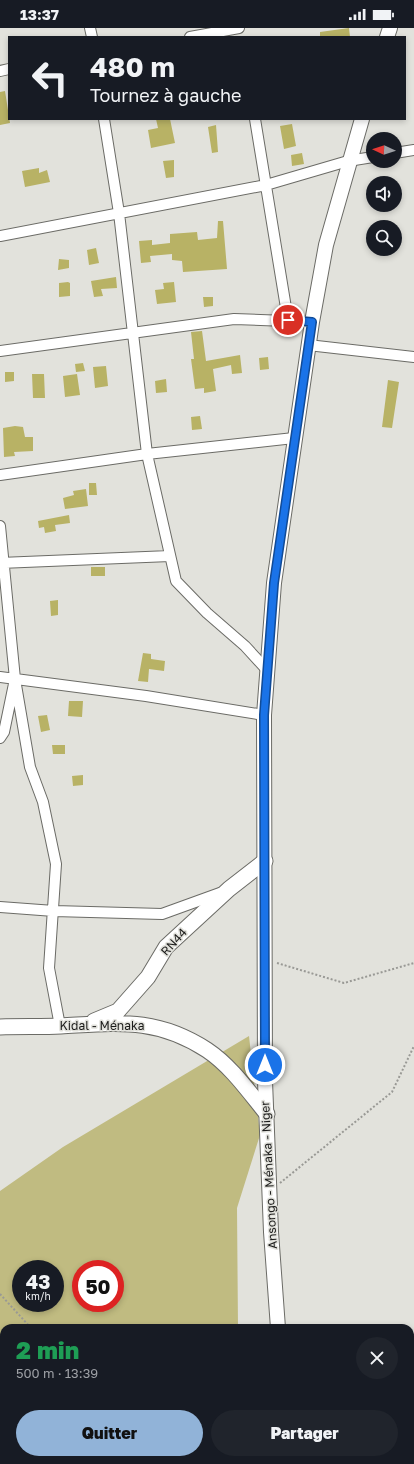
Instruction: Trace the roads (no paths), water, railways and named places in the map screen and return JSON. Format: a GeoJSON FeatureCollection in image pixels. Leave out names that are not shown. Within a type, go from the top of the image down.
{"type":"FeatureCollection","features":[{"type":"Feature","properties":{"kind":"main road","name":"Ansongo - Ménaka - Niger"},"geometry":{"type":"LineString","coordinates":[[278,1324],[267,1114],[264,715],[274,583],[308,345],[326,245],[348,161],[362,120]]}},
{"type":"Feature","properties":{"kind":"main road","name":"RN44"},"geometry":{"type":"LineString","coordinates":[[88,1024],[118,1011],[148,977],[166,947],[229,889],[265,861]]}},
{"type":"Feature","properties":{"kind":"main road","name":"Kidal - Ménaka"},"geometry":{"type":"LineString","coordinates":[[0,1027],[142,1024],[175,1032],[207,1050],[231,1071],[267,1114]]}},
{"type":"Feature","properties":{"kind":"street"},"geometry":{"type":"LineString","coordinates":[[195,36],[239,28]]}},
{"type":"Feature","properties":{"kind":"street"},"geometry":{"type":"LineString","coordinates":[[104,120],[119,213],[147,454],[176,581],[207,613],[245,646],[268,670]]}},
{"type":"Feature","properties":{"kind":"street"},"geometry":{"type":"LineString","coordinates":[[255,120],[288,320]]}},
{"type":"Feature","properties":{"kind":"street"},"geometry":{"type":"LineString","coordinates":[[402,152],[414,150]]}},
{"type":"Feature","properties":{"kind":"street"},"geometry":{"type":"LineString","coordinates":[[0,236],[266,185],[348,161],[366,158]]}},
{"type":"Feature","properties":{"kind":"street"},"geometry":{"type":"LineString","coordinates":[[0,351],[234,319],[312,322]]}},
{"type":"Feature","properties":{"kind":"street"},"geometry":{"type":"LineString","coordinates":[[308,345],[414,356]]}},
{"type":"Feature","properties":{"kind":"street"},"geometry":{"type":"LineString","coordinates":[[0,474],[147,454],[294,438]]}},
{"type":"Feature","properties":{"kind":"street"},"geometry":{"type":"LineString","coordinates":[[0,526],[2,563],[15,679],[30,767],[43,802],[56,864],[50,968],[60,1026]]}},
{"type":"Feature","properties":{"kind":"street"},"geometry":{"type":"LineString","coordinates":[[2,563],[170,556]]}},
{"type":"Feature","properties":{"kind":"street"},"geometry":{"type":"LineString","coordinates":[[0,677],[146,696],[264,715]]}},
{"type":"Feature","properties":{"kind":"street"},"geometry":{"type":"LineString","coordinates":[[0,738],[4,732],[15,679]]}},
{"type":"Feature","properties":{"kind":"street"},"geometry":{"type":"LineString","coordinates":[[0,907],[54,911],[162,914],[229,889]]}}]}
